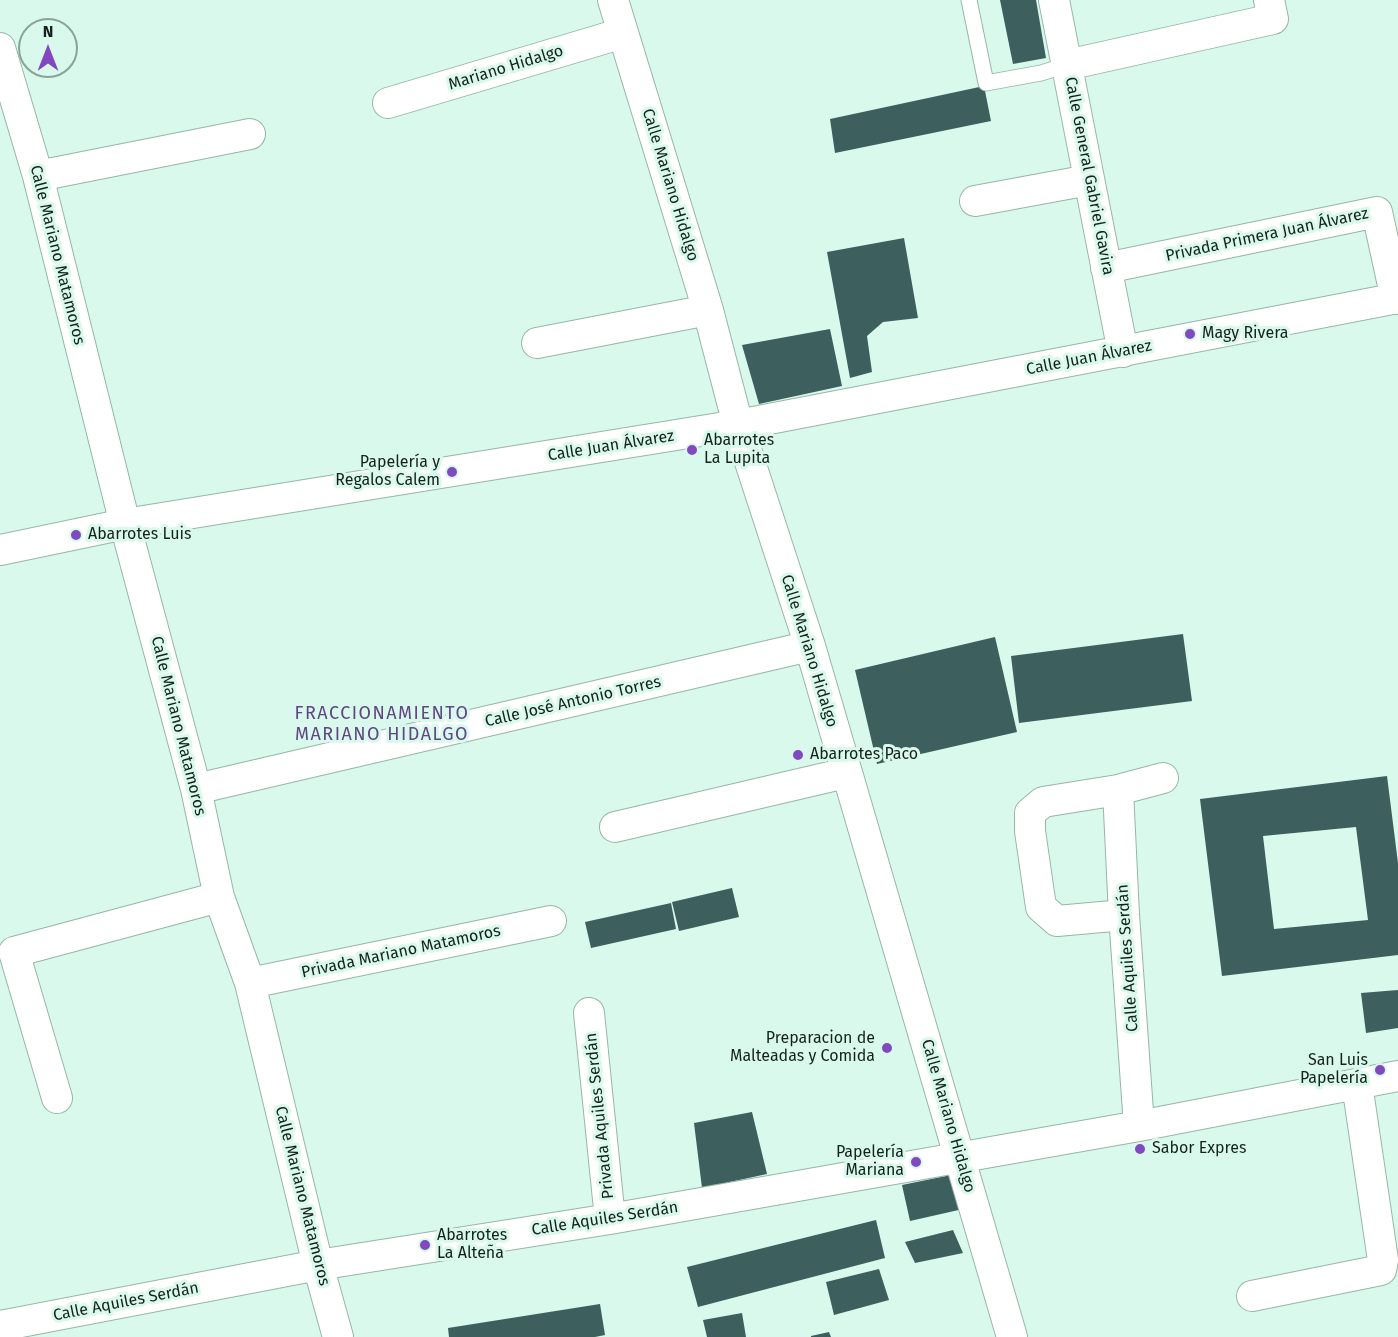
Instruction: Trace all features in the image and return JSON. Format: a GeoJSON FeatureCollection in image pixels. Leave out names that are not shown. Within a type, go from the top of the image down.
{"type":"FeatureCollection","features":[{"type":"Feature","properties":{"kind":"street","name":"Calle Mariano Hidalgo"},"geometry":{"type":"LineString","coordinates":[[613,0],[708,310],[738,425],[810,646],[1012,1337]]}},
{"type":"Feature","properties":{"kind":"street","name":"Calle General Gabriel Gavira"},"geometry":{"type":"LineString","coordinates":[[1054,0],[1123,352]]}},
{"type":"Feature","properties":{"kind":"street"},"geometry":{"type":"LineString","coordinates":[[1067,65],[1273,19],[1269,0]]}},
{"type":"Feature","properties":{"kind":"street","name":"Mariano Hidalgo"},"geometry":{"type":"LineString","coordinates":[[388,103],[623,33]]}},
{"type":"Feature","properties":{"kind":"street","name":"Calle Mariano Matamoros"},"geometry":{"type":"LineString","coordinates":[[0,48],[10,118],[38,176],[125,524],[196,789],[219,897],[250,983],[338,1337]]}},
{"type":"Feature","properties":{"kind":"street"},"geometry":{"type":"LineString","coordinates":[[38,176],[250,134]]}},
{"type":"Feature","properties":{"kind":"street"},"geometry":{"type":"LineString","coordinates":[[975,201],[1089,180]]}},
{"type":"Feature","properties":{"kind":"street","name":"Privada Primera Juan Álvarez"},"geometry":{"type":"LineString","coordinates":[[1106,268],[1377,212],[1397,299]]}},
{"type":"Feature","properties":{"kind":"street","name":"Calle Juan Álvarez"},"geometry":{"type":"LineString","coordinates":[[0,550],[125,524],[738,425],[1397,299]]}},
{"type":"Feature","properties":{"kind":"street"},"geometry":{"type":"LineString","coordinates":[[537,344],[708,310]]}},
{"type":"Feature","properties":{"kind":"street","name":"Calle José Antonio Torres"},"geometry":{"type":"LineString","coordinates":[[196,789],[810,646]]}},
{"type":"Feature","properties":{"kind":"street"},"geometry":{"type":"LineString","coordinates":[[615,827],[846,773]]}},
{"type":"Feature","properties":{"kind":"street"},"geometry":{"type":"LineString","coordinates":[[1124,915],[1057,921],[1041,907],[1030,831],[1030,813],[1043,802],[1118,790],[1163,778]]}},
{"type":"Feature","properties":{"kind":"street","name":"Calle Aquiles Serdán"},"geometry":{"type":"LineString","coordinates":[[1118,790],[1124,915],[1139,1126]]}},
{"type":"Feature","properties":{"kind":"street"},"geometry":{"type":"LineString","coordinates":[[57,1098],[14,952],[219,897]]}},
{"type":"Feature","properties":{"kind":"street","name":"Privada Mariano Matamoros"},"geometry":{"type":"LineString","coordinates":[[250,983],[551,921]]}},
{"type":"Feature","properties":{"kind":"street","name":"Privada Aquiles Serdán"},"geometry":{"type":"LineString","coordinates":[[590,1013],[610,1219]]}},
{"type":"Feature","properties":{"kind":"street","name":"Calle Aquiles Serdán"},"geometry":{"type":"LineString","coordinates":[[0,1326],[318,1264],[610,1219],[1139,1126],[1398,1076]]}},
{"type":"Feature","properties":{"kind":"street"},"geometry":{"type":"LineString","coordinates":[[1252,1296],[1381,1270],[1383,1260],[1357,1084]]}},
{"type":"Feature","properties":{"kind":"lane"},"geometry":{"type":"LineString","coordinates":[[969,0],[987,83],[1041,73],[1067,65]]}},
{"type":"Feature","properties":{"kind":"building"},"geometry":{"type":"Polygon","coordinates":[[[1000,0],[1036,0],[1046,58],[1013,64],[1000,0]]]}},
{"type":"Feature","properties":{"kind":"building"},"geometry":{"type":"Polygon","coordinates":[[[984,86],[991,121],[835,153],[830,119],[984,86]]]}},
{"type":"Feature","properties":{"kind":"building"},"geometry":{"type":"Polygon","coordinates":[[[904,238],[918,318],[883,322],[867,336],[872,372],[850,378],[827,252],[904,238]]]}},
{"type":"Feature","properties":{"kind":"building"},"geometry":{"type":"Polygon","coordinates":[[[830,329],[842,386],[759,404],[742,345],[830,329]]]}},
{"type":"Feature","properties":{"kind":"building"},"geometry":{"type":"Polygon","coordinates":[[[1183,634],[1192,701],[1019,723],[1011,656],[1183,634]]]}},
{"type":"Feature","properties":{"kind":"building"},"geometry":{"type":"Polygon","coordinates":[[[995,637],[1017,732],[877,764],[855,670],[995,637]]]}},
{"type":"Feature","properties":{"kind":"building"},"geometry":{"type":"Polygon","coordinates":[[[1387,776],[1398,863],[1398,955],[1222,976],[1200,799],[1387,776]],[[1356,827],[1263,836],[1274,929],[1368,920],[1356,827]]]}},
{"type":"Feature","properties":{"kind":"building"},"geometry":{"type":"Polygon","coordinates":[[[732,888],[739,917],[679,931],[672,902],[732,888]]]}},
{"type":"Feature","properties":{"kind":"building"},"geometry":{"type":"Polygon","coordinates":[[[671,903],[676,929],[591,948],[585,922],[671,903]]]}},
{"type":"Feature","properties":{"kind":"building"},"geometry":{"type":"Polygon","coordinates":[[[1398,990],[1398,1028],[1366,1033],[1361,993],[1398,990]]]}},
{"type":"Feature","properties":{"kind":"building"},"geometry":{"type":"Polygon","coordinates":[[[752,1112],[767,1174],[702,1188],[694,1123],[752,1112]]]}},
{"type":"Feature","properties":{"kind":"building"},"geometry":{"type":"Polygon","coordinates":[[[956,1174],[963,1209],[910,1221],[902,1185],[956,1174]]]}},
{"type":"Feature","properties":{"kind":"building"},"geometry":{"type":"Polygon","coordinates":[[[876,1220],[885,1258],[698,1307],[687,1267],[876,1220]]]}},
{"type":"Feature","properties":{"kind":"building"},"geometry":{"type":"Polygon","coordinates":[[[953,1230],[963,1253],[915,1263],[905,1242],[953,1230]]]}},
{"type":"Feature","properties":{"kind":"building"},"geometry":{"type":"Polygon","coordinates":[[[879,1269],[889,1300],[834,1315],[826,1282],[879,1269]]]}},
{"type":"Feature","properties":{"kind":"building"},"geometry":{"type":"Polygon","coordinates":[[[600,1304],[605,1335],[595,1337],[449,1337],[448,1328],[600,1304]]]}},
{"type":"Feature","properties":{"kind":"building"},"geometry":{"type":"Polygon","coordinates":[[[742,1313],[746,1337],[707,1337],[703,1320],[742,1313]]]}},
{"type":"Feature","properties":{"kind":"building"},"geometry":{"type":"Polygon","coordinates":[[[829,1332],[831,1337],[811,1337],[811,1336],[829,1332]]]}},
{"type":"Feature","properties":{"kind":"place","name":"Magy Rivera"},"geometry":{"type":"Point","coordinates":[1190,334]}},
{"type":"Feature","properties":{"kind":"place","name":"Abarrotes La Lupita"},"geometry":{"type":"Point","coordinates":[692,450]}},
{"type":"Feature","properties":{"kind":"place","name":"Papelería y Regalos Calem"},"geometry":{"type":"Point","coordinates":[452,472]}},
{"type":"Feature","properties":{"kind":"place","name":"Abarrotes Luis"},"geometry":{"type":"Point","coordinates":[76,535]}},
{"type":"Feature","properties":{"kind":"place","name":"Abarrotes Paco"},"geometry":{"type":"Point","coordinates":[798,755]}},
{"type":"Feature","properties":{"kind":"place","name":"Preparacion de Malteadas y Comida"},"geometry":{"type":"Point","coordinates":[887,1048]}},
{"type":"Feature","properties":{"kind":"place","name":"San Luis Papelería"},"geometry":{"type":"Point","coordinates":[1380,1070]}},
{"type":"Feature","properties":{"kind":"place","name":"Sabor Expres"},"geometry":{"type":"Point","coordinates":[1140,1149]}},
{"type":"Feature","properties":{"kind":"place","name":"Papelería Mariana"},"geometry":{"type":"Point","coordinates":[916,1162]}},
{"type":"Feature","properties":{"kind":"place","name":"Abarrotes La Alteña"},"geometry":{"type":"Point","coordinates":[425,1245]}},
{"type":"Feature","properties":{"kind":"district","name":"FRACCIONAMIENTO MARIANO HIDALGO"},"geometry":{"type":"Point","coordinates":[382,724]}}]}
